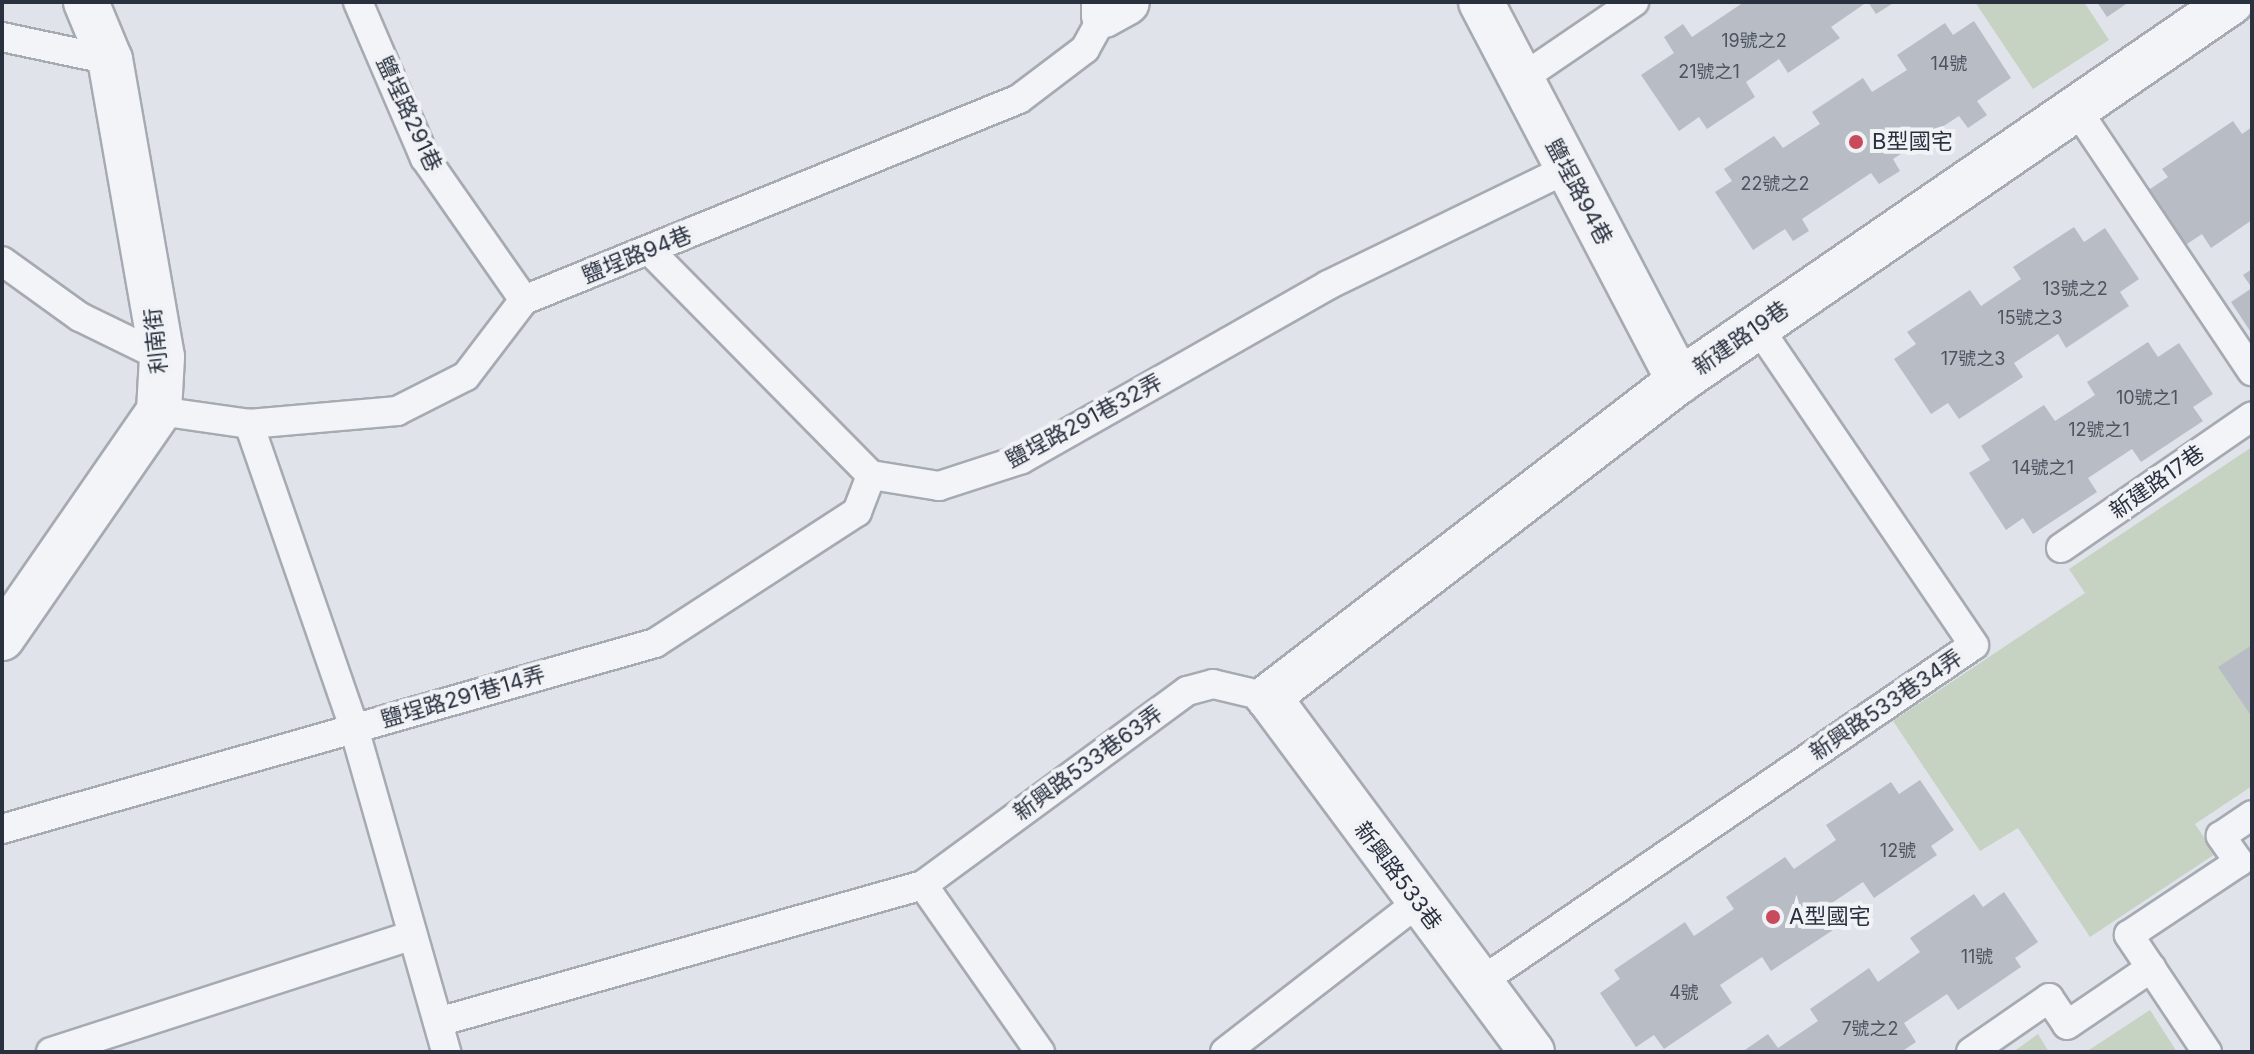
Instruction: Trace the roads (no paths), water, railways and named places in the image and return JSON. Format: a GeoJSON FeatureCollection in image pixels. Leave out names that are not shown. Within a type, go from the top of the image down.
{"type":"FeatureCollection","features":[{"type":"Feature","properties":{"kind":"street","name":"利南街"},"geometry":{"type":"LineString","coordinates":[[86,2],[110,60],[162,357],[159,411]]}},
{"type":"Feature","properties":{"kind":"street","name":"鹽埕路94巷"},"geometry":{"type":"LineString","coordinates":[[1481,2],[1679,381]]}},
{"type":"Feature","properties":{"kind":"street","name":"新建路19巷"},"geometry":{"type":"LineString","coordinates":[[1268,697],[1679,381],[2231,2]]}},
{"type":"Feature","properties":{"kind":"street"},"geometry":{"type":"LineString","coordinates":[[2,638],[159,411]]}},
{"type":"Feature","properties":{"kind":"street","name":"新興路533巷"},"geometry":{"type":"LineString","coordinates":[[1268,697],[1417,903],[1532,1052]]}},
{"type":"Feature","properties":{"kind":"lane","name":"鹽埕路291巷"},"geometry":{"type":"LineString","coordinates":[[358,2],[425,158],[524,300]]}},
{"type":"Feature","properties":{"kind":"lane"},"geometry":{"type":"LineString","coordinates":[[1521,79],[1634,2]]}},
{"type":"Feature","properties":{"kind":"lane","name":"鹽埕路94巷"},"geometry":{"type":"LineString","coordinates":[[524,300],[1019,99],[1085,49],[1112,6]]}},
{"type":"Feature","properties":{"kind":"lane"},"geometry":{"type":"LineString","coordinates":[[2,37],[110,60]]}},
{"type":"Feature","properties":{"kind":"lane"},"geometry":{"type":"LineString","coordinates":[[2075,107],[2252,371]]}},
{"type":"Feature","properties":{"kind":"lane","name":"鹽埕路291巷32弄"},"geometry":{"type":"LineString","coordinates":[[871,475],[939,486],[1022,459],[1328,285],[1567,169]]}},
{"type":"Feature","properties":{"kind":"lane"},"geometry":{"type":"LineString","coordinates":[[649,250],[871,475]]}},
{"type":"Feature","properties":{"kind":"lane"},"geometry":{"type":"LineString","coordinates":[[2,261],[80,317],[162,357]]}},
{"type":"Feature","properties":{"kind":"lane"},"geometry":{"type":"LineString","coordinates":[[159,411],[249,424],[397,411],[466,376],[524,300]]}},
{"type":"Feature","properties":{"kind":"lane","name":"新興路533巷34弄"},"geometry":{"type":"LineString","coordinates":[[1479,983],[1974,645],[1757,326]]}},
{"type":"Feature","properties":{"kind":"lane","name":"新建路17巷"},"geometry":{"type":"LineString","coordinates":[[2061,548],[2252,416]]}},
{"type":"Feature","properties":{"kind":"lane"},"geometry":{"type":"LineString","coordinates":[[249,424],[354,728],[446,1052]]}},
{"type":"Feature","properties":{"kind":"lane","name":"鹽埕路291巷14弄"},"geometry":{"type":"LineString","coordinates":[[2,829],[655,643],[857,512],[871,475]]}},
{"type":"Feature","properties":{"kind":"lane","name":"新興路533巷63弄"},"geometry":{"type":"LineString","coordinates":[[923,885],[1187,691],[1213,684],[1268,697]]}},
{"type":"Feature","properties":{"kind":"lane"},"geometry":{"type":"LineString","coordinates":[[2207,1052],[2129,935],[2239,862],[2221,836],[2252,815]]}},
{"type":"Feature","properties":{"kind":"lane"},"geometry":{"type":"LineString","coordinates":[[438,1022],[923,885],[1040,1052]]}},
{"type":"Feature","properties":{"kind":"lane"},"geometry":{"type":"LineString","coordinates":[[1225,1052],[1417,903]]}},
{"type":"Feature","properties":{"kind":"lane"},"geometry":{"type":"LineString","coordinates":[[51,1052],[413,935]]}},
{"type":"Feature","properties":{"kind":"lane"},"geometry":{"type":"LineString","coordinates":[[1971,1052],[2049,998],[2067,1025],[2151,968]]}},
{"type":"Feature","properties":{"kind":"place","name":"B型國宅"},"geometry":{"type":"Point","coordinates":[1856,142]}},
{"type":"Feature","properties":{"kind":"place","name":"A型國宅"},"geometry":{"type":"Point","coordinates":[1773,917]}}]}
